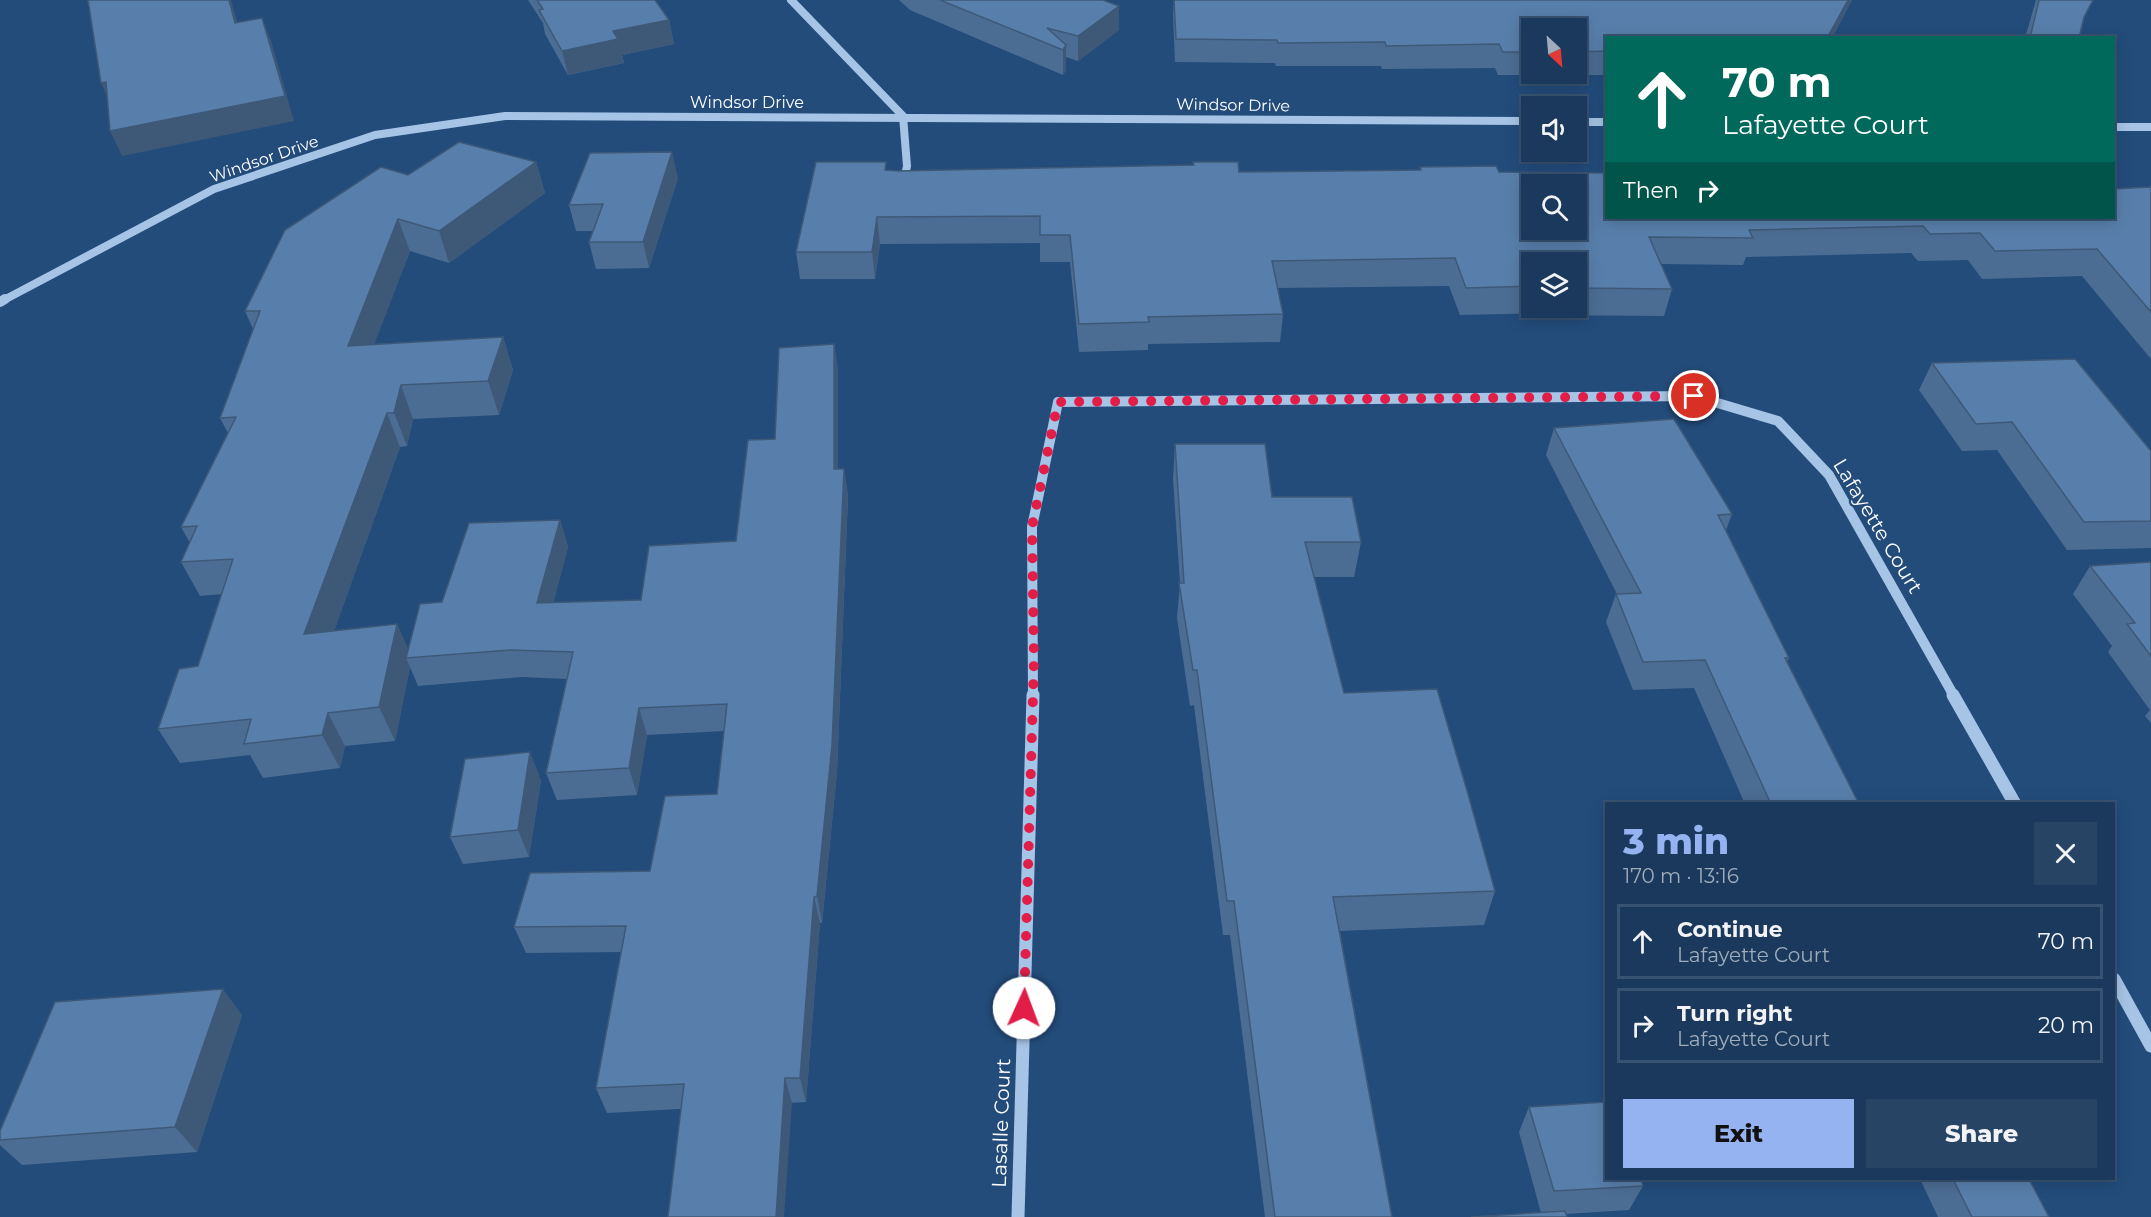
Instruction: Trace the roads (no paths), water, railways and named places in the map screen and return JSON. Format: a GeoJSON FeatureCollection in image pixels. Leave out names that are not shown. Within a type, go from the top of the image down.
{"type":"FeatureCollection","features":[{"type":"Feature","properties":{"kind":"street"},"geometry":{"type":"LineString","coordinates":[[791,0],[903,116],[907,166],[901,192]]}},
{"type":"Feature","properties":{"kind":"street","name":"Windsor Drive"},"geometry":{"type":"LineString","coordinates":[[0,302],[214,189],[375,135],[505,116],[903,116],[1521,122]]}},
{"type":"Feature","properties":{"kind":"street"},"geometry":{"type":"LineString","coordinates":[[1587,122],[1605,122]]}},
{"type":"Feature","properties":{"kind":"street"},"geometry":{"type":"LineString","coordinates":[[2115,127],[2151,127]]}},
{"type":"Feature","properties":{"kind":"street","name":"Lafayette Court"},"geometry":{"type":"LineString","coordinates":[[1032,527],[1058,402],[1694,396],[1778,421],[1829,475],[2014,802]]}},
{"type":"Feature","properties":{"kind":"street","name":"Lasalle Court"},"geometry":{"type":"LineString","coordinates":[[1018,1217],[1034,660],[1032,527]]}},
{"type":"Feature","properties":{"kind":"street"},"geometry":{"type":"LineString","coordinates":[[2115,981],[2151,1046]]}}]}
